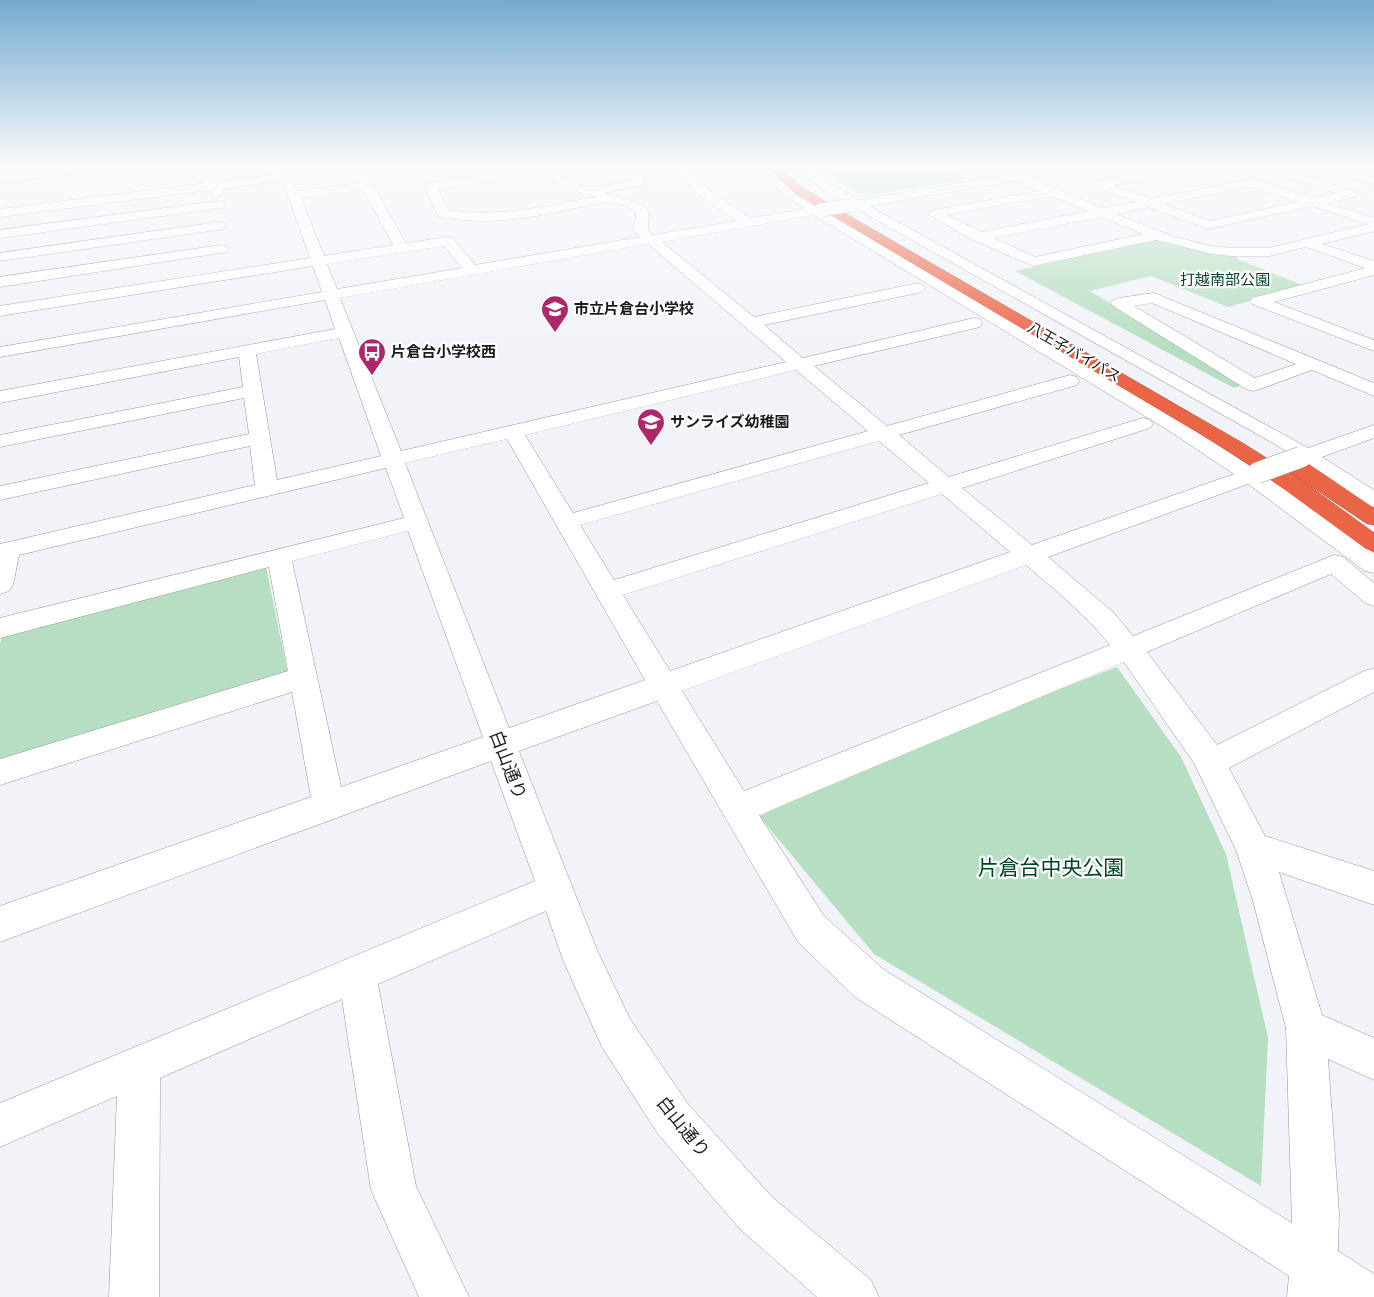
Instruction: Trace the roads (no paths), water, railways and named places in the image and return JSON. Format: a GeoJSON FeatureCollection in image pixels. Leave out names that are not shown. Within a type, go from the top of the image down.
{"type":"FeatureCollection","features":[{"type":"Feature","properties":{"kind":"highway","name":"八王子バイパス"},"geometry":{"type":"LineString","coordinates":[[860,227],[1237,448],[1307,495],[1374,544]]}},
{"type":"Feature","properties":{"kind":"highway","name":"八王子バイパス"},"geometry":{"type":"LineString","coordinates":[[881,227],[1252,437],[1374,518]]}},
{"type":"Feature","properties":{"kind":"street"},"geometry":{"type":"LineString","coordinates":[[0,234],[56,227]]}},
{"type":"Feature","properties":{"kind":"street"},"geometry":{"type":"LineString","coordinates":[[0,256],[215,227]]}},
{"type":"Feature","properties":{"kind":"street"},"geometry":{"type":"LineString","coordinates":[[219,227],[224,263]]}},
{"type":"Feature","properties":{"kind":"street","name":"白山通り"},"geometry":{"type":"LineString","coordinates":[[304,227],[582,960],[616,1033],[673,1120],[756,1213],[854,1297]]}},
{"type":"Feature","properties":{"kind":"street"},"geometry":{"type":"LineString","coordinates":[[390,227],[402,248]]}},
{"type":"Feature","properties":{"kind":"street"},"geometry":{"type":"LineString","coordinates":[[641,227],[641,230],[651,240],[1089,605],[1105,620],[1145,669],[1207,756],[1253,848],[1271,902],[1306,1028],[1316,1213],[1313,1280]]}},
{"type":"Feature","properties":{"kind":"street"},"geometry":{"type":"LineString","coordinates":[[0,352],[728,227]]}},
{"type":"Feature","properties":{"kind":"street"},"geometry":{"type":"LineString","coordinates":[[835,227],[871,251],[1170,423],[1254,474],[1374,565]]}},
{"type":"Feature","properties":{"kind":"street"},"geometry":{"type":"LineString","coordinates":[[895,227],[1304,456],[1374,500]]}},
{"type":"Feature","properties":{"kind":"street"},"geometry":{"type":"LineString","coordinates":[[959,227],[1033,262],[1158,236]]}},
{"type":"Feature","properties":{"kind":"street"},"geometry":{"type":"LineString","coordinates":[[978,236],[1029,227]]}},
{"type":"Feature","properties":{"kind":"street"},"geometry":{"type":"LineString","coordinates":[[1135,227],[1187,245],[1232,252],[1269,252],[1374,227]]}},
{"type":"Feature","properties":{"kind":"street"},"geometry":{"type":"LineString","coordinates":[[0,282],[224,263],[317,262],[448,241],[471,270]]}},
{"type":"Feature","properties":{"kind":"street"},"geometry":{"type":"LineString","coordinates":[[1306,243],[1374,266]]}},
{"type":"Feature","properties":{"kind":"street"},"geometry":{"type":"LineString","coordinates":[[608,591],[1143,424],[918,288],[871,251]]}},
{"type":"Feature","properties":{"kind":"street"},"geometry":{"type":"LineString","coordinates":[[0,311],[224,263]]}},
{"type":"Feature","properties":{"kind":"street"},"geometry":{"type":"LineString","coordinates":[[1374,270],[1258,301],[1374,346]]}},
{"type":"Feature","properties":{"kind":"street"},"geometry":{"type":"LineString","coordinates":[[751,323],[918,288]]}},
{"type":"Feature","properties":{"kind":"street"},"geometry":{"type":"LineString","coordinates":[[1313,364],[1253,385],[1119,303],[1154,298],[1313,364],[1374,390]]}},
{"type":"Feature","properties":{"kind":"street"},"geometry":{"type":"LineString","coordinates":[[0,585],[4,551],[974,323]]}},
{"type":"Feature","properties":{"kind":"street"},"geometry":{"type":"LineString","coordinates":[[1344,334],[1366,328]]}},
{"type":"Feature","properties":{"kind":"street"},"geometry":{"type":"LineString","coordinates":[[0,397],[344,332]]}},
{"type":"Feature","properties":{"kind":"street"},"geometry":{"type":"LineString","coordinates":[[247,351],[267,489]]}},
{"type":"Feature","properties":{"kind":"street"},"geometry":{"type":"LineString","coordinates":[[566,522],[1070,381]]}},
{"type":"Feature","properties":{"kind":"street"},"geometry":{"type":"LineString","coordinates":[[0,441],[253,391]]}},
{"type":"Feature","properties":{"kind":"street"},"geometry":{"type":"LineString","coordinates":[[512,431],[737,809],[811,929],[869,983],[1313,1280],[1366,1297]]}},
{"type":"Feature","properties":{"kind":"street"},"geometry":{"type":"LineString","coordinates":[[0,924],[1374,431]]}},
{"type":"Feature","properties":{"kind":"street"},"geometry":{"type":"LineString","coordinates":[[0,493],[260,438]]}},
{"type":"Feature","properties":{"kind":"street"},"geometry":{"type":"LineString","coordinates":[[0,628],[415,522]]}},
{"type":"Feature","properties":{"kind":"street"},"geometry":{"type":"LineString","coordinates":[[279,556],[329,806]]}},
{"type":"Feature","properties":{"kind":"street"},"geometry":{"type":"LineString","coordinates":[[737,809],[1334,563],[1374,597]]}},
{"type":"Feature","properties":{"kind":"street"},"geometry":{"type":"LineString","coordinates":[[0,772],[303,677]]}},
{"type":"Feature","properties":{"kind":"street"},"geometry":{"type":"LineString","coordinates":[[1210,763],[1374,679]]}},
{"type":"Feature","properties":{"kind":"street"},"geometry":{"type":"LineString","coordinates":[[1253,848],[1374,888]]}},
{"type":"Feature","properties":{"kind":"street"},"geometry":{"type":"LineString","coordinates":[[0,1125],[555,890]]}},
{"type":"Feature","properties":{"kind":"street"},"geometry":{"type":"LineString","coordinates":[[357,974],[394,1190],[444,1297]]}},
{"type":"Feature","properties":{"kind":"street"},"geometry":{"type":"LineString","coordinates":[[1306,1028],[1374,1059]]}},
{"type":"Feature","properties":{"kind":"street"},"geometry":{"type":"LineString","coordinates":[[134,1297],[139,1066]]}},
{"type":"Feature","properties":{"kind":"place","name":"市立片倉台小学校"},"geometry":{"type":"Point","coordinates":[555,333]}},
{"type":"Feature","properties":{"kind":"place","name":"片倉台小学校西"},"geometry":{"type":"Point","coordinates":[372,376]}},
{"type":"Feature","properties":{"kind":"place","name":"サンライズ幼稚園"},"geometry":{"type":"Point","coordinates":[651,446]}},
{"type":"Feature","properties":{"kind":"park label","name":"打越南部公園"},"geometry":{"type":"Point","coordinates":[1225,280]}},
{"type":"Feature","properties":{"kind":"park label","name":"片倉台中央公園"},"geometry":{"type":"Point","coordinates":[1051,868]}}]}
